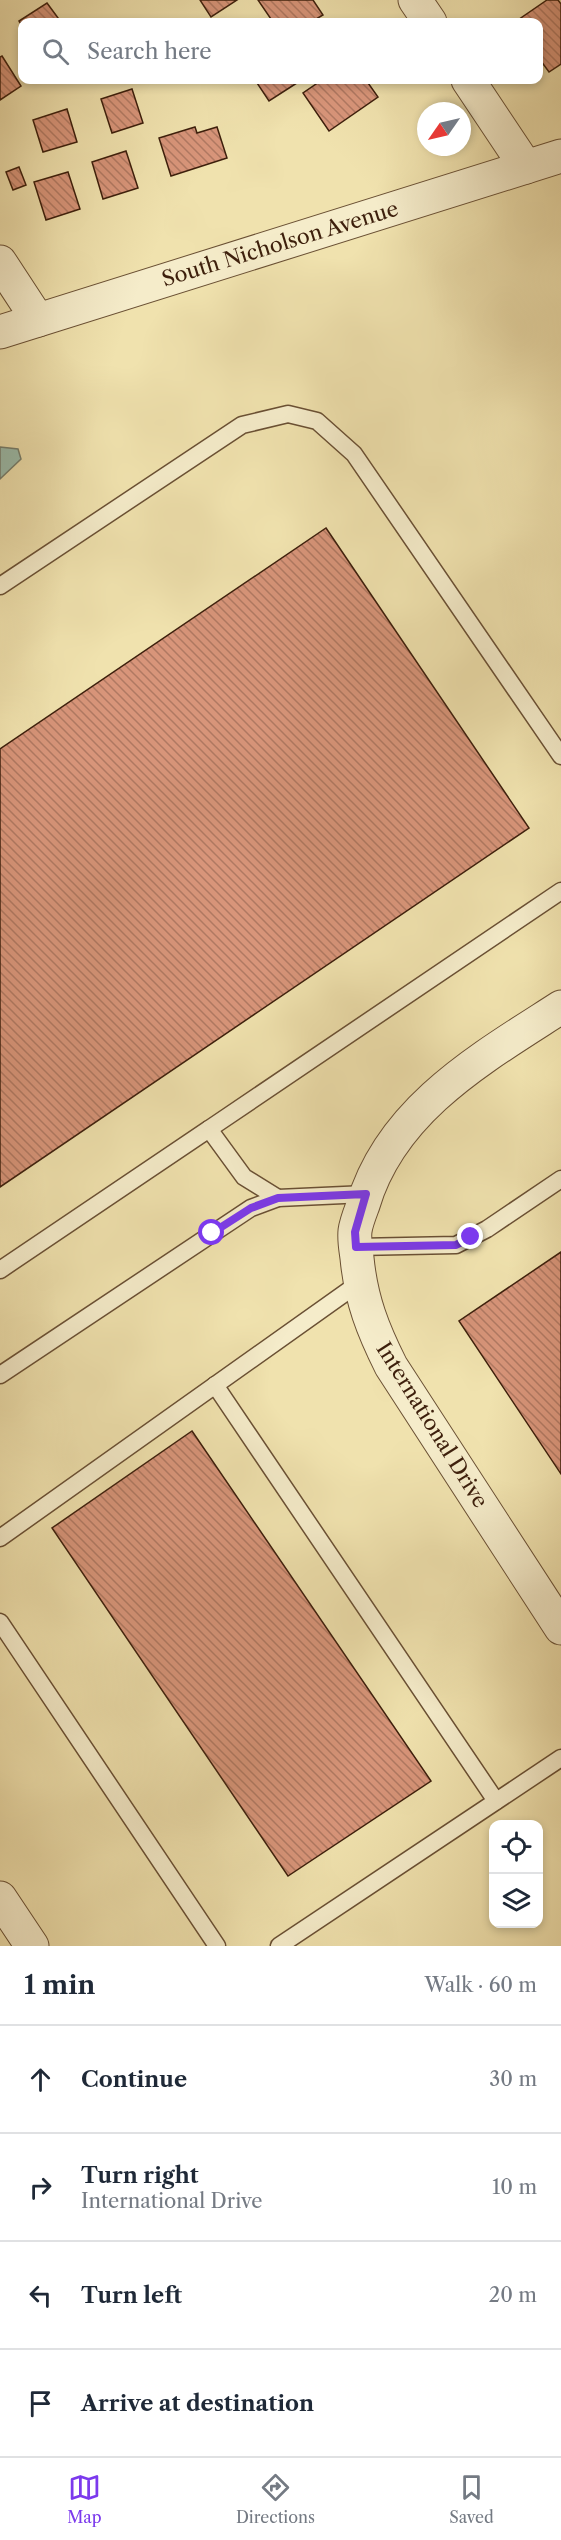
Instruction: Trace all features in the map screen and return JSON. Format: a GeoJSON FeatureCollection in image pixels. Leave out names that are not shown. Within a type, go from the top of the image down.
{"type":"FeatureCollection","features":[{"type":"Feature","properties":{"kind":"street"},"geometry":{"type":"LineString","coordinates":[[415,0],[427,18]]}},
{"type":"Feature","properties":{"kind":"street"},"geometry":{"type":"LineString","coordinates":[[471,84],[526,166]]}},
{"type":"Feature","properties":{"kind":"street","name":"South Nicholson Avenue"},"geometry":{"type":"LineString","coordinates":[[0,332],[561,156]]}},
{"type":"Feature","properties":{"kind":"street"},"geometry":{"type":"LineString","coordinates":[[0,262],[38,320]]}},
{"type":"Feature","properties":{"kind":"street","name":"International Drive"},"geometry":{"type":"LineString","coordinates":[[561,1007],[465,1070],[418,1111],[381,1160],[366,1194],[355,1232],[359,1283],[371,1326],[391,1366],[561,1628]]}},
{"type":"Feature","properties":{"kind":"street"},"geometry":{"type":"LineString","coordinates":[[0,1898],[32,1946]]}},
{"type":"Feature","properties":{"kind":"lane"},"geometry":{"type":"LineString","coordinates":[[0,586],[242,425],[288,414],[317,421],[354,454],[561,756]]}},
{"type":"Feature","properties":{"kind":"lane"},"geometry":{"type":"LineString","coordinates":[[0,1270],[561,891]]}},
{"type":"Feature","properties":{"kind":"lane"},"geometry":{"type":"LineString","coordinates":[[209,1129],[244,1177],[278,1198]]}},
{"type":"Feature","properties":{"kind":"lane"},"geometry":{"type":"LineString","coordinates":[[356,1247],[456,1245],[487,1229],[561,1179]]}},
{"type":"Feature","properties":{"kind":"lane"},"geometry":{"type":"LineString","coordinates":[[0,1375],[251,1208],[278,1198],[366,1194]]}},
{"type":"Feature","properties":{"kind":"lane"},"geometry":{"type":"LineString","coordinates":[[0,1538],[359,1283]]}},
{"type":"Feature","properties":{"kind":"lane"},"geometry":{"type":"LineString","coordinates":[[215,1385],[496,1801]]}},
{"type":"Feature","properties":{"kind":"lane"},"geometry":{"type":"LineString","coordinates":[[0,1622],[217,1946]]}},
{"type":"Feature","properties":{"kind":"lane"},"geometry":{"type":"LineString","coordinates":[[279,1946],[561,1758]]}},
{"type":"Feature","properties":{"kind":"shaded area"},"geometry":{"type":"Polygon","coordinates":[[[0,447],[18,449],[21,459],[0,479],[0,447]]]}},
{"type":"Feature","properties":{"kind":"building"},"geometry":{"type":"Polygon","coordinates":[[[200,0],[237,0],[211,17],[200,0]]]}},
{"type":"Feature","properties":{"kind":"building"},"geometry":{"type":"Polygon","coordinates":[[[258,0],[313,0],[323,15],[318,18],[270,18],[258,0]]]}},
{"type":"Feature","properties":{"kind":"building"},"geometry":{"type":"Polygon","coordinates":[[[547,0],[558,0],[561,4],[561,64],[549,72],[543,64],[543,18],[521,18],[547,0]]]}},
{"type":"Feature","properties":{"kind":"building"},"geometry":{"type":"Polygon","coordinates":[[[47,3],[58,18],[24,18],[47,3]]]}},
{"type":"Feature","properties":{"kind":"building"},"geometry":{"type":"Polygon","coordinates":[[[2,56],[21,86],[0,100],[0,57],[2,56]]]}},
{"type":"Feature","properties":{"kind":"building"},"geometry":{"type":"Polygon","coordinates":[[[258,84],[295,84],[269,101],[258,84]]]}},
{"type":"Feature","properties":{"kind":"building"},"geometry":{"type":"Polygon","coordinates":[[[316,84],[369,84],[378,97],[329,131],[303,93],[316,84]]]}},
{"type":"Feature","properties":{"kind":"building"},"geometry":{"type":"Polygon","coordinates":[[[132,89],[143,123],[112,133],[101,99],[132,89]]]}},
{"type":"Feature","properties":{"kind":"building"},"geometry":{"type":"Polygon","coordinates":[[[67,109],[77,142],[43,152],[33,120],[67,109]]]}},
{"type":"Feature","properties":{"kind":"building"},"geometry":{"type":"Polygon","coordinates":[[[195,127],[197,133],[217,127],[227,158],[171,176],[159,138],[195,127]]]}},
{"type":"Feature","properties":{"kind":"building"},"geometry":{"type":"Polygon","coordinates":[[[126,151],[138,188],[103,199],[92,162],[126,151]]]}},
{"type":"Feature","properties":{"kind":"building"},"geometry":{"type":"Polygon","coordinates":[[[19,167],[26,185],[13,190],[6,172],[19,167]]]}},
{"type":"Feature","properties":{"kind":"building"},"geometry":{"type":"Polygon","coordinates":[[[68,172],[80,209],[46,220],[34,182],[68,172]]]}},
{"type":"Feature","properties":{"kind":"building"},"geometry":{"type":"Polygon","coordinates":[[[326,528],[529,828],[0,1187],[0,749],[326,528]]]}},
{"type":"Feature","properties":{"kind":"building"},"geometry":{"type":"Polygon","coordinates":[[[561,1252],[561,1474],[459,1321],[561,1252]]]}},
{"type":"Feature","properties":{"kind":"building"},"geometry":{"type":"Polygon","coordinates":[[[192,1431],[431,1781],[288,1876],[52,1528],[192,1431]]]}},
{"type":"Feature","properties":{"kind":"route"},"geometry":{"type":"LineString","coordinates":[[212,1233],[251,1208],[278,1198],[366,1194],[355,1232],[356,1247],[456,1245],[471,1237]]}}]}
